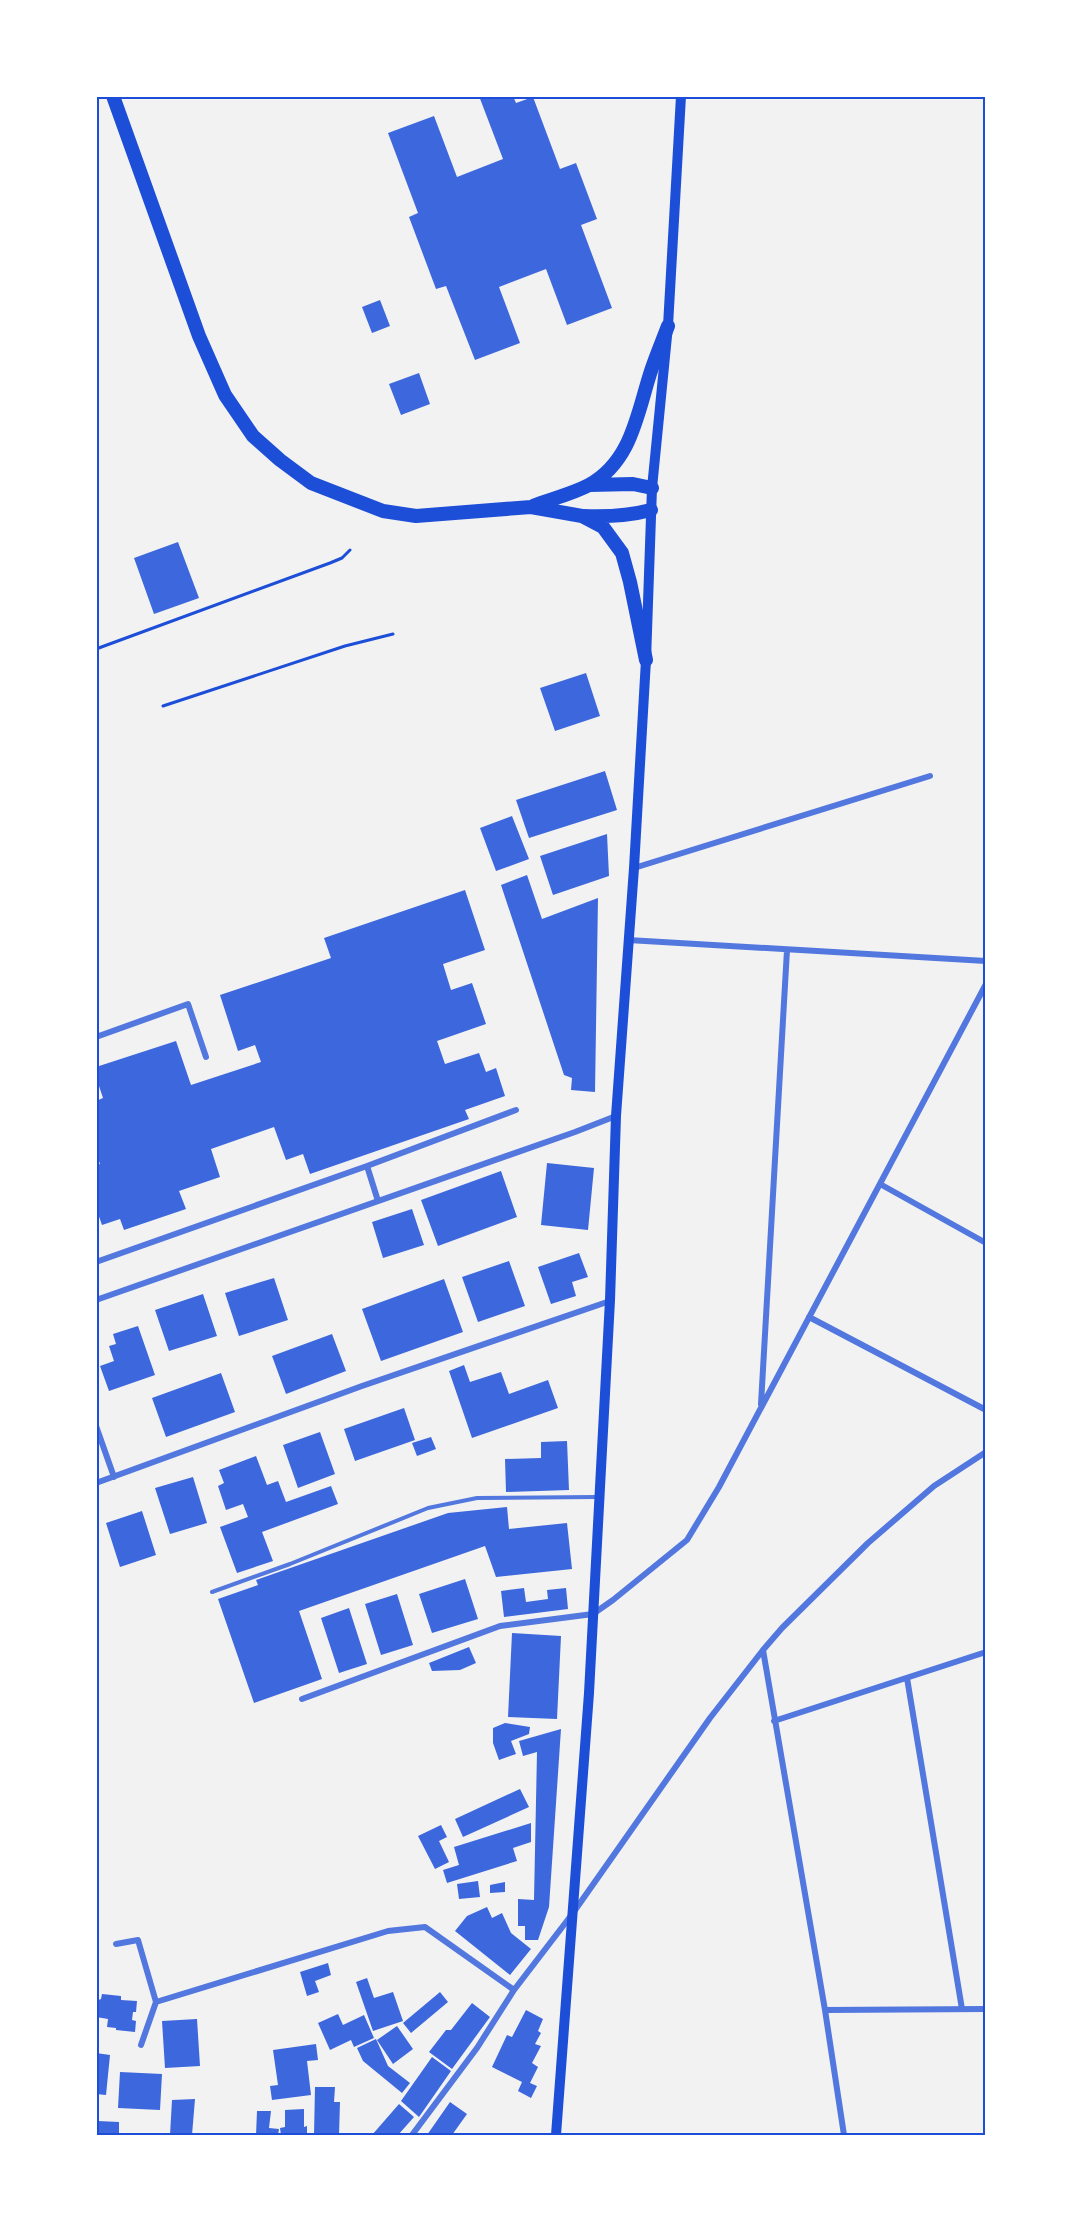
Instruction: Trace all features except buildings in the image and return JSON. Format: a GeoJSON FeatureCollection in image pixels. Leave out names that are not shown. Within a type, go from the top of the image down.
{"type":"FeatureCollection","features":[{"type":"Feature","properties":{"kind":"highway"},"geometry":{"type":"LineString","coordinates":[[113,96],[199,336],[225,394],[253,436],[311,483],[383,511],[417,516],[531,507],[582,516],[612,517],[651,510]]}},
{"type":"Feature","properties":{"kind":"highway"},"geometry":{"type":"LineString","coordinates":[[531,507],[590,485],[610,470],[621,456],[636,426],[650,374],[668,326]]}},
{"type":"Feature","properties":{"kind":"highway"},"geometry":{"type":"LineString","coordinates":[[590,485],[633,484],[652,488]]}},
{"type":"Feature","properties":{"kind":"highway"},"geometry":{"type":"LineString","coordinates":[[582,516],[603,527],[622,553],[646,660]]}},
{"type":"Feature","properties":{"kind":"main road"},"geometry":{"type":"LineString","coordinates":[[556,2135],[593,1614],[610,1300],[616,1116],[646,660],[652,488],[668,326],[681,96]]}},
{"type":"Feature","properties":{"kind":"street"},"geometry":{"type":"LineString","coordinates":[[634,868],[930,776]]}},
{"type":"Feature","properties":{"kind":"street"},"geometry":{"type":"LineString","coordinates":[[628,940],[986,961]]}},
{"type":"Feature","properties":{"kind":"street"},"geometry":{"type":"LineString","coordinates":[[761,1407],[787,950]]}},
{"type":"Feature","properties":{"kind":"street"},"geometry":{"type":"LineString","coordinates":[[302,1699],[500,1626],[593,1614],[687,1540],[719,1486],[986,984]]}},
{"type":"Feature","properties":{"kind":"street"},"geometry":{"type":"LineString","coordinates":[[96,1037],[188,1004],[206,1057]]}},
{"type":"Feature","properties":{"kind":"street"},"geometry":{"type":"LineString","coordinates":[[96,1262],[367,1166],[516,1110]]}},
{"type":"Feature","properties":{"kind":"street"},"geometry":{"type":"LineString","coordinates":[[96,1300],[616,1116]]}},
{"type":"Feature","properties":{"kind":"street"},"geometry":{"type":"LineString","coordinates":[[367,1166],[378,1201]]}},
{"type":"Feature","properties":{"kind":"street"},"geometry":{"type":"LineString","coordinates":[[880,1184],[986,1243]]}},
{"type":"Feature","properties":{"kind":"street"},"geometry":{"type":"LineString","coordinates":[[96,1483],[362,1386],[610,1300]]}},
{"type":"Feature","properties":{"kind":"street"},"geometry":{"type":"LineString","coordinates":[[809,1317],[986,1410]]}},
{"type":"Feature","properties":{"kind":"street"},"geometry":{"type":"LineString","coordinates":[[96,1426],[114,1477]]}},
{"type":"Feature","properties":{"kind":"street"},"geometry":{"type":"LineString","coordinates":[[412,2135],[477,2048],[514,1990],[573,1913],[710,1718],[763,1650],[782,1628],[868,1543],[934,1486],[986,1452]]}},
{"type":"Feature","properties":{"kind":"street"},"geometry":{"type":"LineString","coordinates":[[763,1650],[825,2010],[844,2135]]}},
{"type":"Feature","properties":{"kind":"street"},"geometry":{"type":"LineString","coordinates":[[774,1721],[986,1652]]}},
{"type":"Feature","properties":{"kind":"street"},"geometry":{"type":"LineString","coordinates":[[906,1678],[962,2009]]}},
{"type":"Feature","properties":{"kind":"street"},"geometry":{"type":"LineString","coordinates":[[156,2002],[388,1930],[425,1927],[514,1990]]}},
{"type":"Feature","properties":{"kind":"street"},"geometry":{"type":"LineString","coordinates":[[116,1944],[138,1940],[156,2002],[141,2045]]}},
{"type":"Feature","properties":{"kind":"street"},"geometry":{"type":"LineString","coordinates":[[825,2010],[986,2009]]}},
{"type":"Feature","properties":{"kind":"lane"},"geometry":{"type":"LineString","coordinates":[[212,1592],[290,1564],[428,1508],[477,1498],[600,1497]]}},
{"type":"Feature","properties":{"kind":"path"},"geometry":{"type":"LineString","coordinates":[[96,649],[330,564],[342,558],[350,550]]}},
{"type":"Feature","properties":{"kind":"path"},"geometry":{"type":"LineString","coordinates":[[163,706],[345,646],[393,634]]}}]}
